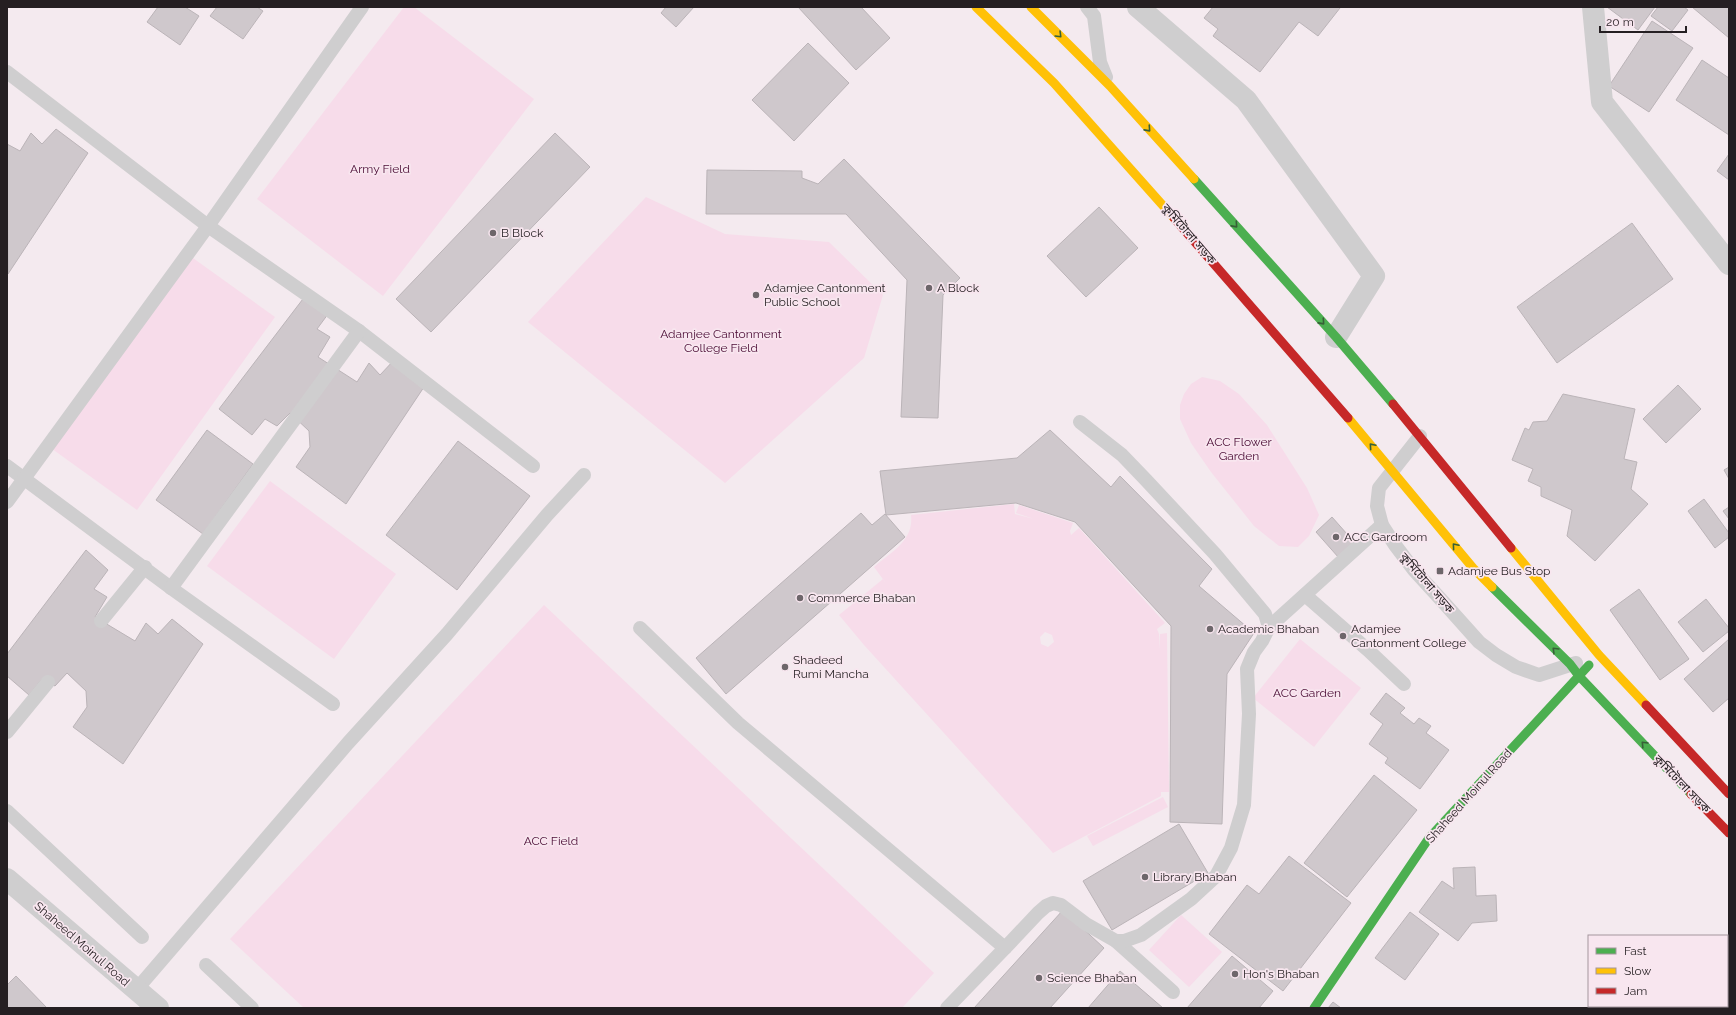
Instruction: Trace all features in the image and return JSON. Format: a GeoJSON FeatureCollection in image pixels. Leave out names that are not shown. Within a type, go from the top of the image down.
{"type":"FeatureCollection","features":[{"type":"Feature","properties":{"kind":"main road","name":"কুর্মিটোলা সড়ক"},"geometry":{"type":"LineString","coordinates":[[976,7],[1054,83],[1190,235],[1392,470],[1474,568],[1570,664],[1579,676],[1729,833]]}},
{"type":"Feature","properties":{"kind":"main road"},"geometry":{"type":"LineString","coordinates":[[1031,7],[1110,86],[1336,337],[1420,436],[1599,655],[1729,794]]}},
{"type":"Feature","properties":{"kind":"main road","name":"Shaheed Moinul Road"},"geometry":{"type":"LineString","coordinates":[[1314,1008],[1429,838],[1599,655]]}},
{"type":"Feature","properties":{"kind":"street"},"geometry":{"type":"LineString","coordinates":[[1138,7],[1246,100],[1374,276],[1336,337]]}},
{"type":"Feature","properties":{"kind":"street"},"geometry":{"type":"LineString","coordinates":[[1593,7],[1602,102],[1729,264]]}},
{"type":"Feature","properties":{"kind":"street","name":"Shaheed Moinul Road"},"geometry":{"type":"LineString","coordinates":[[7,879],[158,1008]]}},
{"type":"Feature","properties":{"kind":"lane"},"geometry":{"type":"LineString","coordinates":[[7,502],[208,226],[362,7]]}},
{"type":"Feature","properties":{"kind":"lane"},"geometry":{"type":"LineString","coordinates":[[1087,7],[1094,16],[1100,62],[1110,86]]}},
{"type":"Feature","properties":{"kind":"lane"},"geometry":{"type":"LineString","coordinates":[[7,72],[208,226],[359,331],[533,466]]}},
{"type":"Feature","properties":{"kind":"lane"},"geometry":{"type":"LineString","coordinates":[[171,588],[359,331]]}},
{"type":"Feature","properties":{"kind":"lane"},"geometry":{"type":"LineString","coordinates":[[1080,422],[1122,455],[1215,554],[1261,608],[1265,614],[1269,627]]}},
{"type":"Feature","properties":{"kind":"lane","name":"কুর্মিটোলা সড়ক"},"geometry":{"type":"LineString","coordinates":[[1420,436],[1379,488],[1377,506],[1382,525],[1414,570],[1479,642],[1496,656],[1516,667],[1539,675],[1599,655]]}},
{"type":"Feature","properties":{"kind":"lane"},"geometry":{"type":"LineString","coordinates":[[7,466],[171,588],[333,704]]}},
{"type":"Feature","properties":{"kind":"lane"},"geometry":{"type":"LineString","coordinates":[[136,990],[338,755],[446,634],[547,515],[584,475]]}},
{"type":"Feature","properties":{"kind":"lane"},"geometry":{"type":"LineString","coordinates":[[1116,941],[1124,941],[1141,935],[1192,900],[1216,876],[1231,848],[1244,805],[1249,714],[1247,669],[1254,652],[1262,641],[1269,627],[1382,525]]}},
{"type":"Feature","properties":{"kind":"lane"},"geometry":{"type":"LineString","coordinates":[[101,621],[144,567]]}},
{"type":"Feature","properties":{"kind":"lane"},"geometry":{"type":"LineString","coordinates":[[1305,595],[1368,650],[1404,684]]}},
{"type":"Feature","properties":{"kind":"lane"},"geometry":{"type":"LineString","coordinates":[[640,628],[738,724],[1005,948]]}},
{"type":"Feature","properties":{"kind":"lane"},"geometry":{"type":"LineString","coordinates":[[7,732],[48,682]]}},
{"type":"Feature","properties":{"kind":"lane"},"geometry":{"type":"LineString","coordinates":[[7,812],[142,937]]}},
{"type":"Feature","properties":{"kind":"lane"},"geometry":{"type":"LineString","coordinates":[[947,1008],[1038,913],[1046,906],[1053,903],[1061,905],[1086,924],[1116,941],[1173,992]]}},
{"type":"Feature","properties":{"kind":"lane"},"geometry":{"type":"LineString","coordinates":[[206,966],[252,1008]]}},
{"type":"Feature","properties":{"kind":"green space","name":"Army Field"},"geometry":{"type":"Polygon","coordinates":[[[404,7],[414,7],[534,99],[383,296],[257,199],[404,7]]]}},
{"type":"Feature","properties":{"kind":"green space","name":"Adamjee Cantonment College Field"},"geometry":{"type":"Polygon","coordinates":[[[646,197],[725,234],[829,242],[883,295],[864,358],[725,483],[528,322],[646,197]]]}},
{"type":"Feature","properties":{"kind":"green space"},"geometry":{"type":"Polygon","coordinates":[[[186,253],[275,317],[137,510],[48,446],[186,253]]]}},
{"type":"Feature","properties":{"kind":"green space","name":"ACC Flower Garden"},"geometry":{"type":"Polygon","coordinates":[[[1202,377],[1220,381],[1239,394],[1267,425],[1307,488],[1319,515],[1309,536],[1298,547],[1279,546],[1254,526],[1211,472],[1191,443],[1180,419],[1180,405],[1184,394],[1191,384],[1202,377]]]}},
{"type":"Feature","properties":{"kind":"green space"},"geometry":{"type":"Polygon","coordinates":[[[270,481],[396,574],[334,659],[207,566],[270,481]]]}},
{"type":"Feature","properties":{"kind":"green space"},"geometry":{"type":"Polygon","coordinates":[[[1014,504],[1015,514],[1034,519],[1016,513],[1019,505],[1073,523],[1070,531],[1071,535],[1079,528],[1165,623],[1157,629],[1159,634],[1159,650],[1160,634],[1167,633],[1169,792],[1161,792],[1161,796],[1053,853],[864,645],[839,615],[883,579],[874,567],[894,551],[905,539],[911,524],[911,515],[1014,504]],[[1045,632],[1040,637],[1041,644],[1048,647],[1054,642],[1052,635],[1045,632]]]}},
{"type":"Feature","properties":{"kind":"green space","name":"ACC Field"},"geometry":{"type":"Polygon","coordinates":[[[544,605],[934,973],[902,1008],[304,1008],[230,939],[544,605]]]}},
{"type":"Feature","properties":{"kind":"green space","name":"ACC Garden"},"geometry":{"type":"Polygon","coordinates":[[[1300,639],[1361,688],[1314,747],[1253,698],[1300,639]]]}},
{"type":"Feature","properties":{"kind":"green space"},"geometry":{"type":"Polygon","coordinates":[[[1163,797],[1168,807],[1093,846],[1087,836],[1163,797]]]}},
{"type":"Feature","properties":{"kind":"green space"},"geometry":{"type":"Polygon","coordinates":[[[1181,915],[1222,952],[1189,987],[1149,950],[1181,915]]]}},
{"type":"Feature","properties":{"kind":"building"},"geometry":{"type":"Polygon","coordinates":[[[158,7],[185,7],[199,16],[180,45],[147,22],[158,7]]]}},
{"type":"Feature","properties":{"kind":"building"},"geometry":{"type":"Polygon","coordinates":[[[217,7],[257,7],[263,11],[243,39],[210,16],[217,7]]]}},
{"type":"Feature","properties":{"kind":"building"},"geometry":{"type":"Polygon","coordinates":[[[666,7],[694,7],[676,27],[661,13],[666,7]]]}},
{"type":"Feature","properties":{"kind":"building"},"geometry":{"type":"Polygon","coordinates":[[[798,7],[861,7],[890,38],[856,70],[798,7]]]}},
{"type":"Feature","properties":{"kind":"building"},"geometry":{"type":"Polygon","coordinates":[[[1213,7],[1340,8],[1318,36],[1299,22],[1260,72],[1213,36],[1218,29],[1204,18],[1213,7]]]}},
{"type":"Feature","properties":{"kind":"building"},"geometry":{"type":"Polygon","coordinates":[[[1607,7],[1655,7],[1638,30],[1607,7]]]}},
{"type":"Feature","properties":{"kind":"building"},"geometry":{"type":"Polygon","coordinates":[[[1658,7],[1684,7],[1688,10],[1672,31],[1651,16],[1658,7]]]}},
{"type":"Feature","properties":{"kind":"building"},"geometry":{"type":"Polygon","coordinates":[[[1692,7],[1729,7],[1729,38],[1692,7]]]}},
{"type":"Feature","properties":{"kind":"building"},"geometry":{"type":"Polygon","coordinates":[[[1652,21],[1693,48],[1649,112],[1609,86],[1652,21]]]}},
{"type":"Feature","properties":{"kind":"building"},"geometry":{"type":"Polygon","coordinates":[[[808,43],[849,83],[794,141],[752,100],[808,43]]]}},
{"type":"Feature","properties":{"kind":"building"},"geometry":{"type":"Polygon","coordinates":[[[1702,60],[1729,78],[1729,135],[1676,100],[1702,60]]]}},
{"type":"Feature","properties":{"kind":"building"},"geometry":{"type":"Polygon","coordinates":[[[56,129],[88,153],[8,274],[7,144],[20,151],[31,133],[42,144],[56,129]]]}},
{"type":"Feature","properties":{"kind":"building","name":"B Block"},"geometry":{"type":"Polygon","coordinates":[[[555,133],[590,167],[431,332],[396,299],[555,133]]]}},
{"type":"Feature","properties":{"kind":"building"},"geometry":{"type":"Polygon","coordinates":[[[1729,154],[1729,180],[1717,171],[1729,154]]]}},
{"type":"Feature","properties":{"kind":"building","name":"A Block"},"geometry":{"type":"Polygon","coordinates":[[[844,159],[960,278],[943,295],[938,418],[901,417],[907,280],[846,214],[706,214],[707,170],[802,171],[802,178],[818,184],[844,159]]]}},
{"type":"Feature","properties":{"kind":"building"},"geometry":{"type":"Polygon","coordinates":[[[1099,207],[1138,248],[1086,297],[1047,256],[1099,207]]]}},
{"type":"Feature","properties":{"kind":"building"},"geometry":{"type":"Polygon","coordinates":[[[1632,223],[1673,279],[1557,363],[1517,307],[1632,223]]]}},
{"type":"Feature","properties":{"kind":"building"},"geometry":{"type":"Polygon","coordinates":[[[309,291],[331,310],[317,329],[330,337],[318,357],[357,382],[369,363],[380,375],[395,359],[426,384],[346,504],[296,467],[310,447],[309,431],[290,413],[277,426],[265,419],[252,435],[219,409],[309,291]]]}},
{"type":"Feature","properties":{"kind":"building"},"geometry":{"type":"Polygon","coordinates":[[[1678,385],[1701,409],[1666,443],[1643,419],[1678,385]]]}},
{"type":"Feature","properties":{"kind":"building"},"geometry":{"type":"Polygon","coordinates":[[[1563,394],[1635,409],[1624,459],[1637,462],[1631,489],[1648,504],[1595,561],[1567,536],[1572,510],[1541,496],[1541,487],[1528,481],[1533,469],[1512,460],[1525,428],[1529,430],[1533,422],[1547,421],[1563,394]]]}},
{"type":"Feature","properties":{"kind":"building"},"geometry":{"type":"Polygon","coordinates":[[[207,430],[253,464],[203,534],[156,500],[207,430]]]}},
{"type":"Feature","properties":{"kind":"building","name":"Academic Bhaban"},"geometry":{"type":"Polygon","coordinates":[[[1050,430],[1111,487],[1120,476],[1212,569],[1199,586],[1254,633],[1227,674],[1222,824],[1170,822],[1171,626],[1075,522],[1016,503],[886,515],[880,471],[1017,458],[1050,430]]]}},
{"type":"Feature","properties":{"kind":"building"},"geometry":{"type":"Polygon","coordinates":[[[458,441],[530,496],[457,590],[386,535],[458,441]]]}},
{"type":"Feature","properties":{"kind":"building"},"geometry":{"type":"Polygon","coordinates":[[[1729,467],[1729,479],[1724,470],[1729,467]]]}},
{"type":"Feature","properties":{"kind":"building"},"geometry":{"type":"Polygon","coordinates":[[[1704,499],[1729,533],[1729,537],[1715,548],[1688,511],[1704,499]]]}},
{"type":"Feature","properties":{"kind":"building"},"geometry":{"type":"Polygon","coordinates":[[[1729,507],[1729,519],[1723,511],[1729,507]]]}},
{"type":"Feature","properties":{"kind":"building","name":"Commerce Bhaban"},"geometry":{"type":"Polygon","coordinates":[[[861,513],[872,525],[885,514],[905,537],[726,694],[696,658],[861,513]]]}},
{"type":"Feature","properties":{"kind":"building","name":"ACC Gardroom"},"geometry":{"type":"Polygon","coordinates":[[[1332,517],[1355,543],[1339,558],[1316,532],[1332,517]]]}},
{"type":"Feature","properties":{"kind":"building"},"geometry":{"type":"Polygon","coordinates":[[[86,550],[108,570],[94,589],[107,597],[95,617],[135,641],[146,623],[158,634],[172,619],[203,644],[123,764],[73,727],[87,707],[86,691],[67,673],[55,686],[42,679],[29,695],[7,676],[7,654],[86,550]]]}},
{"type":"Feature","properties":{"kind":"building"},"geometry":{"type":"Polygon","coordinates":[[[1639,589],[1689,659],[1660,680],[1610,610],[1639,589]]]}},
{"type":"Feature","properties":{"kind":"building"},"geometry":{"type":"Polygon","coordinates":[[[1706,599],[1729,628],[1729,631],[1703,652],[1678,622],[1706,599]]]}},
{"type":"Feature","properties":{"kind":"building"},"geometry":{"type":"Polygon","coordinates":[[[1729,639],[1729,698],[1713,712],[1684,679],[1729,639]]]}},
{"type":"Feature","properties":{"kind":"building"},"geometry":{"type":"Polygon","coordinates":[[[1386,693],[1405,708],[1400,713],[1414,724],[1419,718],[1431,726],[1426,733],[1449,750],[1420,789],[1385,763],[1388,758],[1369,744],[1383,724],[1370,714],[1386,693]]]}},
{"type":"Feature","properties":{"kind":"building"},"geometry":{"type":"Polygon","coordinates":[[[1374,775],[1417,810],[1347,897],[1304,863],[1374,775]]]}},
{"type":"Feature","properties":{"kind":"building","name":"Library Bhaban"},"geometry":{"type":"Polygon","coordinates":[[[1179,824],[1208,873],[1112,930],[1083,881],[1179,824]]]}},
{"type":"Feature","properties":{"kind":"building"},"geometry":{"type":"Polygon","coordinates":[[[1289,856],[1351,903],[1283,991],[1209,934],[1247,885],[1259,894],[1289,856]]]}},
{"type":"Feature","properties":{"kind":"building"},"geometry":{"type":"Polygon","coordinates":[[[1475,867],[1476,896],[1496,895],[1497,921],[1472,923],[1458,941],[1419,912],[1442,881],[1454,889],[1453,868],[1475,867]]]}},
{"type":"Feature","properties":{"kind":"building","name":"Science Bhaban"},"geometry":{"type":"Polygon","coordinates":[[[1063,910],[1104,948],[1050,1008],[974,1008],[1063,910]]]}},
{"type":"Feature","properties":{"kind":"building"},"geometry":{"type":"Polygon","coordinates":[[[1410,912],[1439,934],[1405,980],[1375,958],[1410,912]]]}},
{"type":"Feature","properties":{"kind":"building","name":"Hon's Bhaban"},"geometry":{"type":"Polygon","coordinates":[[[1232,956],[1273,991],[1259,1008],[1187,1008],[1232,956]]]}},
{"type":"Feature","properties":{"kind":"building"},"geometry":{"type":"Polygon","coordinates":[[[1120,971],[1163,1008],[1088,1008],[1120,971]]]}},
{"type":"Feature","properties":{"kind":"building"},"geometry":{"type":"Polygon","coordinates":[[[16,976],[47,1008],[7,1008],[7,985],[16,976]]]}},
{"type":"Feature","properties":{"kind":"building"},"geometry":{"type":"Polygon","coordinates":[[[1333,1002],[1341,1008],[1328,1008],[1333,1002]]]}},
{"type":"Feature","properties":{"kind":"traffic: fast"},"geometry":{"type":"LineString","coordinates":[[1194,179],[1336,337],[1393,404]]}},
{"type":"Feature","properties":{"kind":"traffic: fast"},"geometry":{"type":"LineString","coordinates":[[1492,587],[1570,664],[1579,676],[1691,794]]}},
{"type":"Feature","properties":{"kind":"traffic: fast"},"geometry":{"type":"LineString","coordinates":[[1314,1008],[1429,838],[1589,665]]}},
{"type":"Feature","properties":{"kind":"traffic: slow"},"geometry":{"type":"LineString","coordinates":[[976,7],[1054,83],[1174,218]]}},
{"type":"Feature","properties":{"kind":"traffic: slow"},"geometry":{"type":"LineString","coordinates":[[1031,7],[1110,86],[1194,179]]}},
{"type":"Feature","properties":{"kind":"traffic: slow"},"geometry":{"type":"LineString","coordinates":[[1348,418],[1473,568],[1492,587]]}},
{"type":"Feature","properties":{"kind":"traffic: slow"},"geometry":{"type":"LineString","coordinates":[[1511,548],[1599,655],[1646,705]]}},
{"type":"Feature","properties":{"kind":"traffic: jam"},"geometry":{"type":"LineString","coordinates":[[1174,218],[1348,418]]}},
{"type":"Feature","properties":{"kind":"traffic: jam"},"geometry":{"type":"LineString","coordinates":[[1393,404],[1511,548]]}},
{"type":"Feature","properties":{"kind":"traffic: jam"},"geometry":{"type":"LineString","coordinates":[[1646,705],[1729,794]]}},
{"type":"Feature","properties":{"kind":"traffic: jam"},"geometry":{"type":"LineString","coordinates":[[1691,794],[1729,833]]}},
{"type":"Feature","properties":{"kind":"place","name":"B Block"},"geometry":{"type":"Point","coordinates":[493,233]}},
{"type":"Feature","properties":{"kind":"place","name":"A Block"},"geometry":{"type":"Point","coordinates":[929,288]}},
{"type":"Feature","properties":{"kind":"place","name":"Adamjee Cantonment Public School"},"geometry":{"type":"Point","coordinates":[756,295]}},
{"type":"Feature","properties":{"kind":"place","name":"ACC Gardroom"},"geometry":{"type":"Point","coordinates":[1336,537]}},
{"type":"Feature","properties":{"kind":"place","name":"Adamjee Bus Stop"},"geometry":{"type":"Point","coordinates":[1440,571]}},
{"type":"Feature","properties":{"kind":"place","name":"Commerce Bhaban"},"geometry":{"type":"Point","coordinates":[800,598]}},
{"type":"Feature","properties":{"kind":"place","name":"Academic Bhaban"},"geometry":{"type":"Point","coordinates":[1210,629]}},
{"type":"Feature","properties":{"kind":"place","name":"Adamjee Cantonment College"},"geometry":{"type":"Point","coordinates":[1343,636]}},
{"type":"Feature","properties":{"kind":"place","name":"Shadeed Rumi Mancha"},"geometry":{"type":"Point","coordinates":[785,667]}},
{"type":"Feature","properties":{"kind":"place","name":"Library Bhaban"},"geometry":{"type":"Point","coordinates":[1145,877]}},
{"type":"Feature","properties":{"kind":"place","name":"Hon's Bhaban"},"geometry":{"type":"Point","coordinates":[1235,974]}},
{"type":"Feature","properties":{"kind":"place","name":"Science Bhaban"},"geometry":{"type":"Point","coordinates":[1039,978]}}]}
